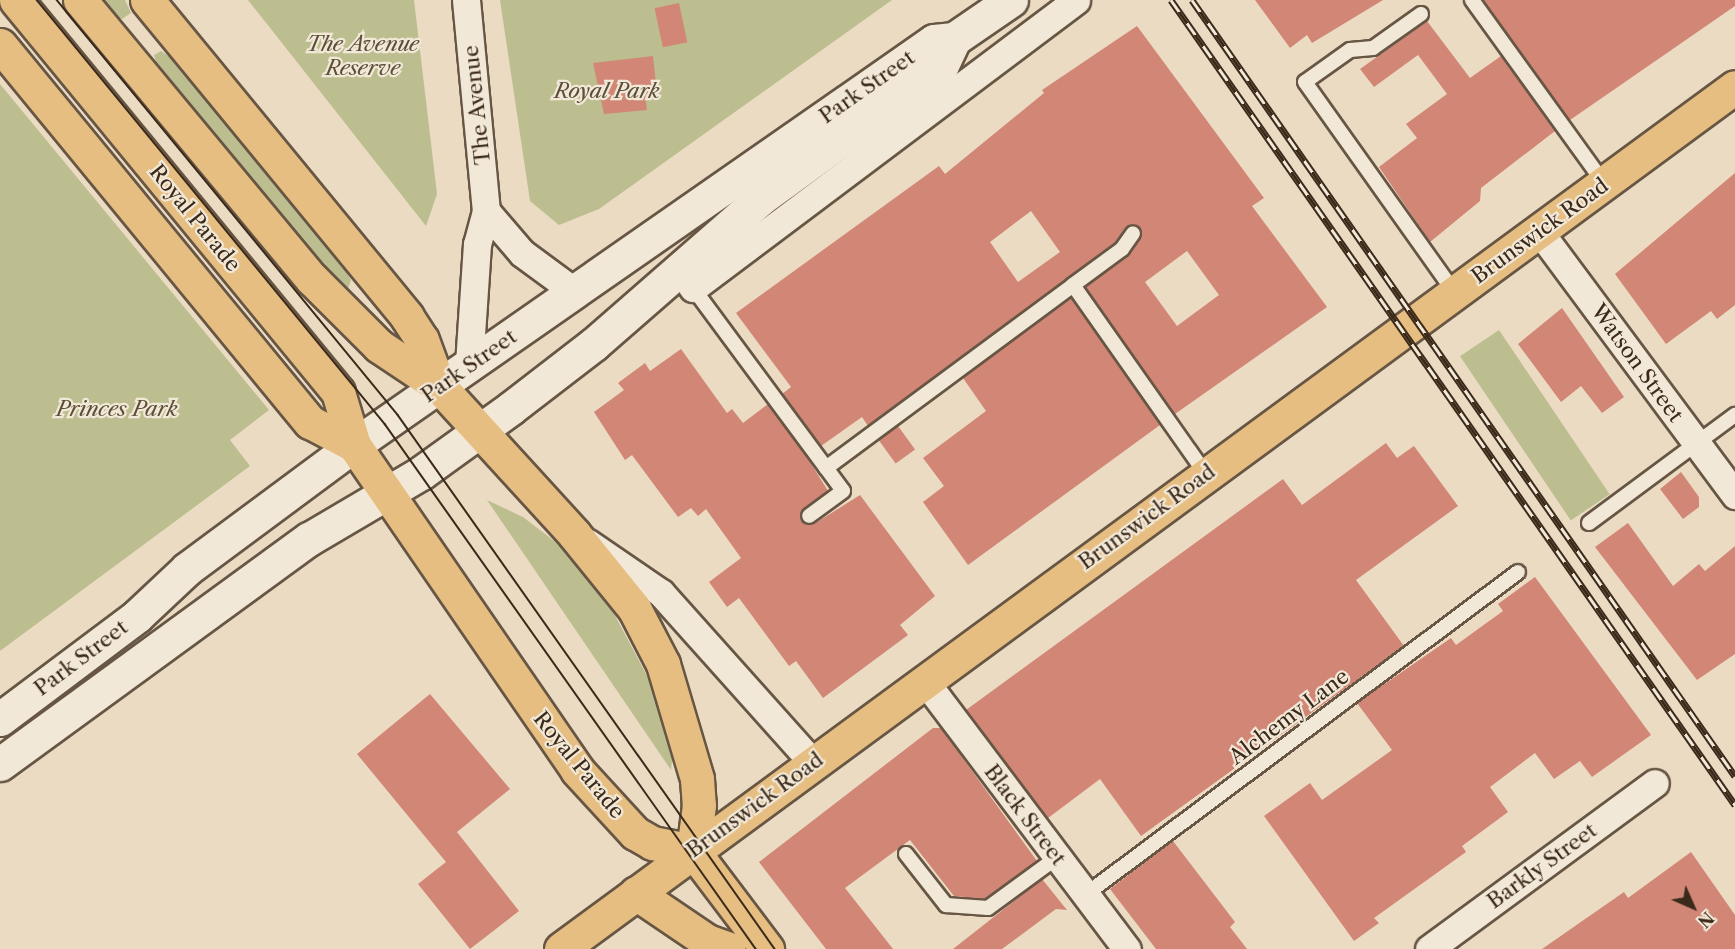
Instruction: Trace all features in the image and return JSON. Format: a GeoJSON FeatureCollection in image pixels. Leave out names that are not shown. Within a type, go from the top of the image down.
{"type":"FeatureCollection","features":[{"type":"Feature","properties":{"kind":"main road","name":"Royal Parade"},"geometry":{"type":"LineString","coordinates":[[16,0],[338,392],[354,446],[458,603],[587,783],[635,833],[652,843],[693,851]]}},
{"type":"Feature","properties":{"kind":"main road"},"geometry":{"type":"LineString","coordinates":[[80,0],[312,279],[379,346],[439,386],[574,534],[634,608],[666,674],[699,795],[693,851],[767,949]]}},
{"type":"Feature","properties":{"kind":"main road"},"geometry":{"type":"LineString","coordinates":[[121,50],[154,9],[407,317],[422,340],[439,386]]}},
{"type":"Feature","properties":{"kind":"main road","name":"Royal Parade"},"geometry":{"type":"LineString","coordinates":[[0,45],[310,422],[354,446]]}},
{"type":"Feature","properties":{"kind":"main road"},"geometry":{"type":"LineString","coordinates":[[51,106],[82,81]]}},
{"type":"Feature","properties":{"kind":"main road","name":"Brunswick Road"},"geometry":{"type":"LineString","coordinates":[[561,949],[924,680],[1735,87]]}},
{"type":"Feature","properties":{"kind":"main road"},"geometry":{"type":"LineString","coordinates":[[636,893],[707,941],[729,949]]}},
{"type":"Feature","properties":{"kind":"street","name":"The Avenue"},"geometry":{"type":"LineString","coordinates":[[466,0],[486,211],[477,244],[469,365]]}},
{"type":"Feature","properties":{"kind":"street","name":"Park Street"},"geometry":{"type":"LineString","coordinates":[[0,719],[137,616],[187,570],[354,446],[934,41],[954,39],[1011,0]]}},
{"type":"Feature","properties":{"kind":"street","name":"Park Street"},"geometry":{"type":"LineString","coordinates":[[0,764],[321,531],[388,495],[479,432],[594,344],[1076,0]]}},
{"type":"Feature","properties":{"kind":"street","name":"Park Street"},"geometry":{"type":"LineString","coordinates":[[687,279],[760,200],[941,67],[954,39]]}},
{"type":"Feature","properties":{"kind":"street"},"geometry":{"type":"LineString","coordinates":[[486,211],[522,253],[575,291]]}},
{"type":"Feature","properties":{"kind":"street","name":"Watson Street"},"geometry":{"type":"LineString","coordinates":[[1539,231],[1735,495]]}},
{"type":"Feature","properties":{"kind":"street"},"geometry":{"type":"LineString","coordinates":[[574,534],[661,593],[813,763]]}},
{"type":"Feature","properties":{"kind":"street"},"geometry":{"type":"LineString","coordinates":[[137,616],[160,646]]}},
{"type":"Feature","properties":{"kind":"street"},"geometry":{"type":"LineString","coordinates":[[63,672],[84,703]]}},
{"type":"Feature","properties":{"kind":"street","name":"Black Street"},"geometry":{"type":"LineString","coordinates":[[924,680],[1056,858],[1127,949]]}},
{"type":"Feature","properties":{"kind":"street","name":"Barkly Street"},"geometry":{"type":"LineString","coordinates":[[1429,949],[1655,783]]}},
{"type":"Feature","properties":{"kind":"lane"},"geometry":{"type":"LineString","coordinates":[[1472,0],[1604,183]]}},
{"type":"Feature","properties":{"kind":"lane"},"geometry":{"type":"LineString","coordinates":[[1421,14],[1373,48],[1350,50],[1305,81],[1455,293]]}},
{"type":"Feature","properties":{"kind":"lane"},"geometry":{"type":"LineString","coordinates":[[825,468],[1122,249],[1133,233]]}},
{"type":"Feature","properties":{"kind":"lane"},"geometry":{"type":"LineString","coordinates":[[687,279],[843,491],[809,516]]}},
{"type":"Feature","properties":{"kind":"lane"},"geometry":{"type":"LineString","coordinates":[[1073,285],[1206,474]]}},
{"type":"Feature","properties":{"kind":"lane"},"geometry":{"type":"LineString","coordinates":[[1589,523],[1735,415]]}},
{"type":"Feature","properties":{"kind":"lane","name":"Alchemy Lane"},"geometry":{"type":"LineString","coordinates":[[1085,894],[1518,572]]}},
{"type":"Feature","properties":{"kind":"lane"},"geometry":{"type":"LineString","coordinates":[[906,854],[946,905],[988,908],[1056,858]]}},
{"type":"Feature","properties":{"kind":"green space"},"geometry":{"type":"Polygon","coordinates":[[[101,0],[125,0],[131,13],[122,19],[115,17],[101,0]]]}},
{"type":"Feature","properties":{"kind":"green space","name":"The Avenue Reserve"},"geometry":{"type":"Polygon","coordinates":[[[248,0],[414,0],[437,194],[426,226],[248,0]]]}},
{"type":"Feature","properties":{"kind":"green space","name":"Royal Park"},"geometry":{"type":"Polygon","coordinates":[[[500,0],[892,0],[599,209],[559,225],[530,201],[500,0]]]}},
{"type":"Feature","properties":{"kind":"green space"},"geometry":{"type":"Polygon","coordinates":[[[161,51],[176,61],[347,273],[351,280],[348,289],[333,283],[158,70],[154,55],[161,51]]]}},
{"type":"Feature","properties":{"kind":"green space","name":"Princes Park"},"geometry":{"type":"Polygon","coordinates":[[[0,84],[269,410],[230,440],[250,466],[0,651],[0,84]]]}},
{"type":"Feature","properties":{"kind":"green space"},"geometry":{"type":"Polygon","coordinates":[[[1499,330],[1610,494],[1571,520],[1460,356],[1499,330]]]}},
{"type":"Feature","properties":{"kind":"green space"},"geometry":{"type":"Polygon","coordinates":[[[487,500],[523,517],[566,550],[611,608],[653,687],[673,751],[671,770],[487,500]]]}},
{"type":"Feature","properties":{"kind":"building"},"geometry":{"type":"Polygon","coordinates":[[[1255,0],[1383,0],[1312,43],[1307,35],[1290,48],[1255,0]]]}},
{"type":"Feature","properties":{"kind":"building"},"geometry":{"type":"Polygon","coordinates":[[[1483,0],[1735,0],[1735,6],[1570,120],[1483,0]]]}},
{"type":"Feature","properties":{"kind":"building"},"geometry":{"type":"Polygon","coordinates":[[[679,3],[687,42],[663,47],[655,8],[679,3]]]}},
{"type":"Feature","properties":{"kind":"building"},"geometry":{"type":"Polygon","coordinates":[[[1427,21],[1470,78],[1501,56],[1555,131],[1481,188],[1480,201],[1430,242],[1379,167],[1417,138],[1406,124],[1447,94],[1418,55],[1374,87],[1360,69],[1427,21]]]}},
{"type":"Feature","properties":{"kind":"building"},"geometry":{"type":"Polygon","coordinates":[[[1137,26],[1264,198],[1252,206],[1327,307],[1175,414],[1085,287],[1129,254],[1142,233],[1138,225],[1130,225],[1115,243],[868,426],[862,417],[821,446],[782,394],[791,387],[736,313],[939,166],[945,174],[1044,93],[1042,90],[1137,26]],[[1031,211],[990,242],[1018,282],[1060,252],[1031,211]],[[1187,251],[1145,282],[1177,326],[1219,295],[1187,251]]]}},
{"type":"Feature","properties":{"kind":"building"},"geometry":{"type":"Polygon","coordinates":[[[653,56],[657,93],[645,94],[647,110],[604,114],[593,63],[653,56]]]}},
{"type":"Feature","properties":{"kind":"building"},"geometry":{"type":"Polygon","coordinates":[[[1735,173],[1735,305],[1717,319],[1711,311],[1666,344],[1615,274],[1735,173]]]}},
{"type":"Feature","properties":{"kind":"building"},"geometry":{"type":"Polygon","coordinates":[[[1071,298],[1160,425],[968,565],[923,502],[944,486],[923,458],[986,411],[963,378],[1071,298]]]}},
{"type":"Feature","properties":{"kind":"building"},"geometry":{"type":"Polygon","coordinates":[[[1562,308],[1624,397],[1602,413],[1581,386],[1561,402],[1518,344],[1562,308]]]}},
{"type":"Feature","properties":{"kind":"building"},"geometry":{"type":"Polygon","coordinates":[[[681,349],[727,413],[732,409],[743,423],[768,404],[807,457],[828,491],[803,509],[802,522],[814,524],[860,495],[935,596],[900,625],[908,635],[823,698],[796,661],[789,666],[739,598],[727,607],[709,582],[741,558],[706,509],[698,516],[691,508],[678,517],[632,455],[625,460],[594,412],[624,390],[618,383],[645,363],[650,371],[681,349]]]}},
{"type":"Feature","properties":{"kind":"building"},"geometry":{"type":"Polygon","coordinates":[[[898,426],[915,449],[896,464],[879,440],[898,426]]]}},
{"type":"Feature","properties":{"kind":"building"},"geometry":{"type":"Polygon","coordinates":[[[1386,443],[1397,458],[1414,446],[1458,506],[1356,580],[1404,646],[1141,836],[1100,779],[1048,818],[966,710],[1283,479],[1302,505],[1386,443]]]}},
{"type":"Feature","properties":{"kind":"building"},"geometry":{"type":"Polygon","coordinates":[[[1681,472],[1699,497],[1699,507],[1683,519],[1660,489],[1681,472]]]}},
{"type":"Feature","properties":{"kind":"building"},"geometry":{"type":"Polygon","coordinates":[[[1628,523],[1673,586],[1699,564],[1705,571],[1735,546],[1735,654],[1697,680],[1595,547],[1628,523]]]}},
{"type":"Feature","properties":{"kind":"building"},"geometry":{"type":"Polygon","coordinates":[[[1535,577],[1651,735],[1592,777],[1580,761],[1554,779],[1535,753],[1490,787],[1508,812],[1462,846],[1466,852],[1374,918],[1379,923],[1354,941],[1264,816],[1310,783],[1322,800],[1392,750],[1357,703],[1451,638],[1456,645],[1503,611],[1498,604],[1535,577]]]}},
{"type":"Feature","properties":{"kind":"building"},"geometry":{"type":"Polygon","coordinates":[[[430,694],[510,789],[457,832],[519,911],[470,949],[418,884],[446,862],[357,754],[430,694]]]}},
{"type":"Feature","properties":{"kind":"building"},"geometry":{"type":"Polygon","coordinates":[[[933,728],[941,728],[1037,861],[985,899],[954,896],[910,840],[845,888],[893,949],[826,949],[759,862],[933,728]]]}},
{"type":"Feature","properties":{"kind":"building"},"geometry":{"type":"Polygon","coordinates":[[[1173,841],[1235,922],[1230,927],[1247,949],[1156,949],[1110,889],[1173,841]]]}},
{"type":"Feature","properties":{"kind":"building"},"geometry":{"type":"Polygon","coordinates":[[[1691,852],[1735,915],[1735,949],[1542,949],[1624,892],[1628,898],[1691,852]]]}},
{"type":"Feature","properties":{"kind":"building"},"geometry":{"type":"Polygon","coordinates":[[[1042,879],[1067,910],[1056,909],[1002,949],[953,949],[1042,879]]]}},
{"type":"Feature","properties":{"kind":"tram line"},"geometry":{"type":"LineString","coordinates":[[37,0],[385,424],[756,949]]}},
{"type":"Feature","properties":{"kind":"tram line"},"geometry":{"type":"LineString","coordinates":[[57,0],[398,415],[775,949]]}},
{"type":"Feature","properties":{"kind":"railway"},"geometry":{"type":"LineString","coordinates":[[1171,0],[1735,805]]}},
{"type":"Feature","properties":{"kind":"railway"},"geometry":{"type":"LineString","coordinates":[[1192,0],[1735,776]]}}]}
